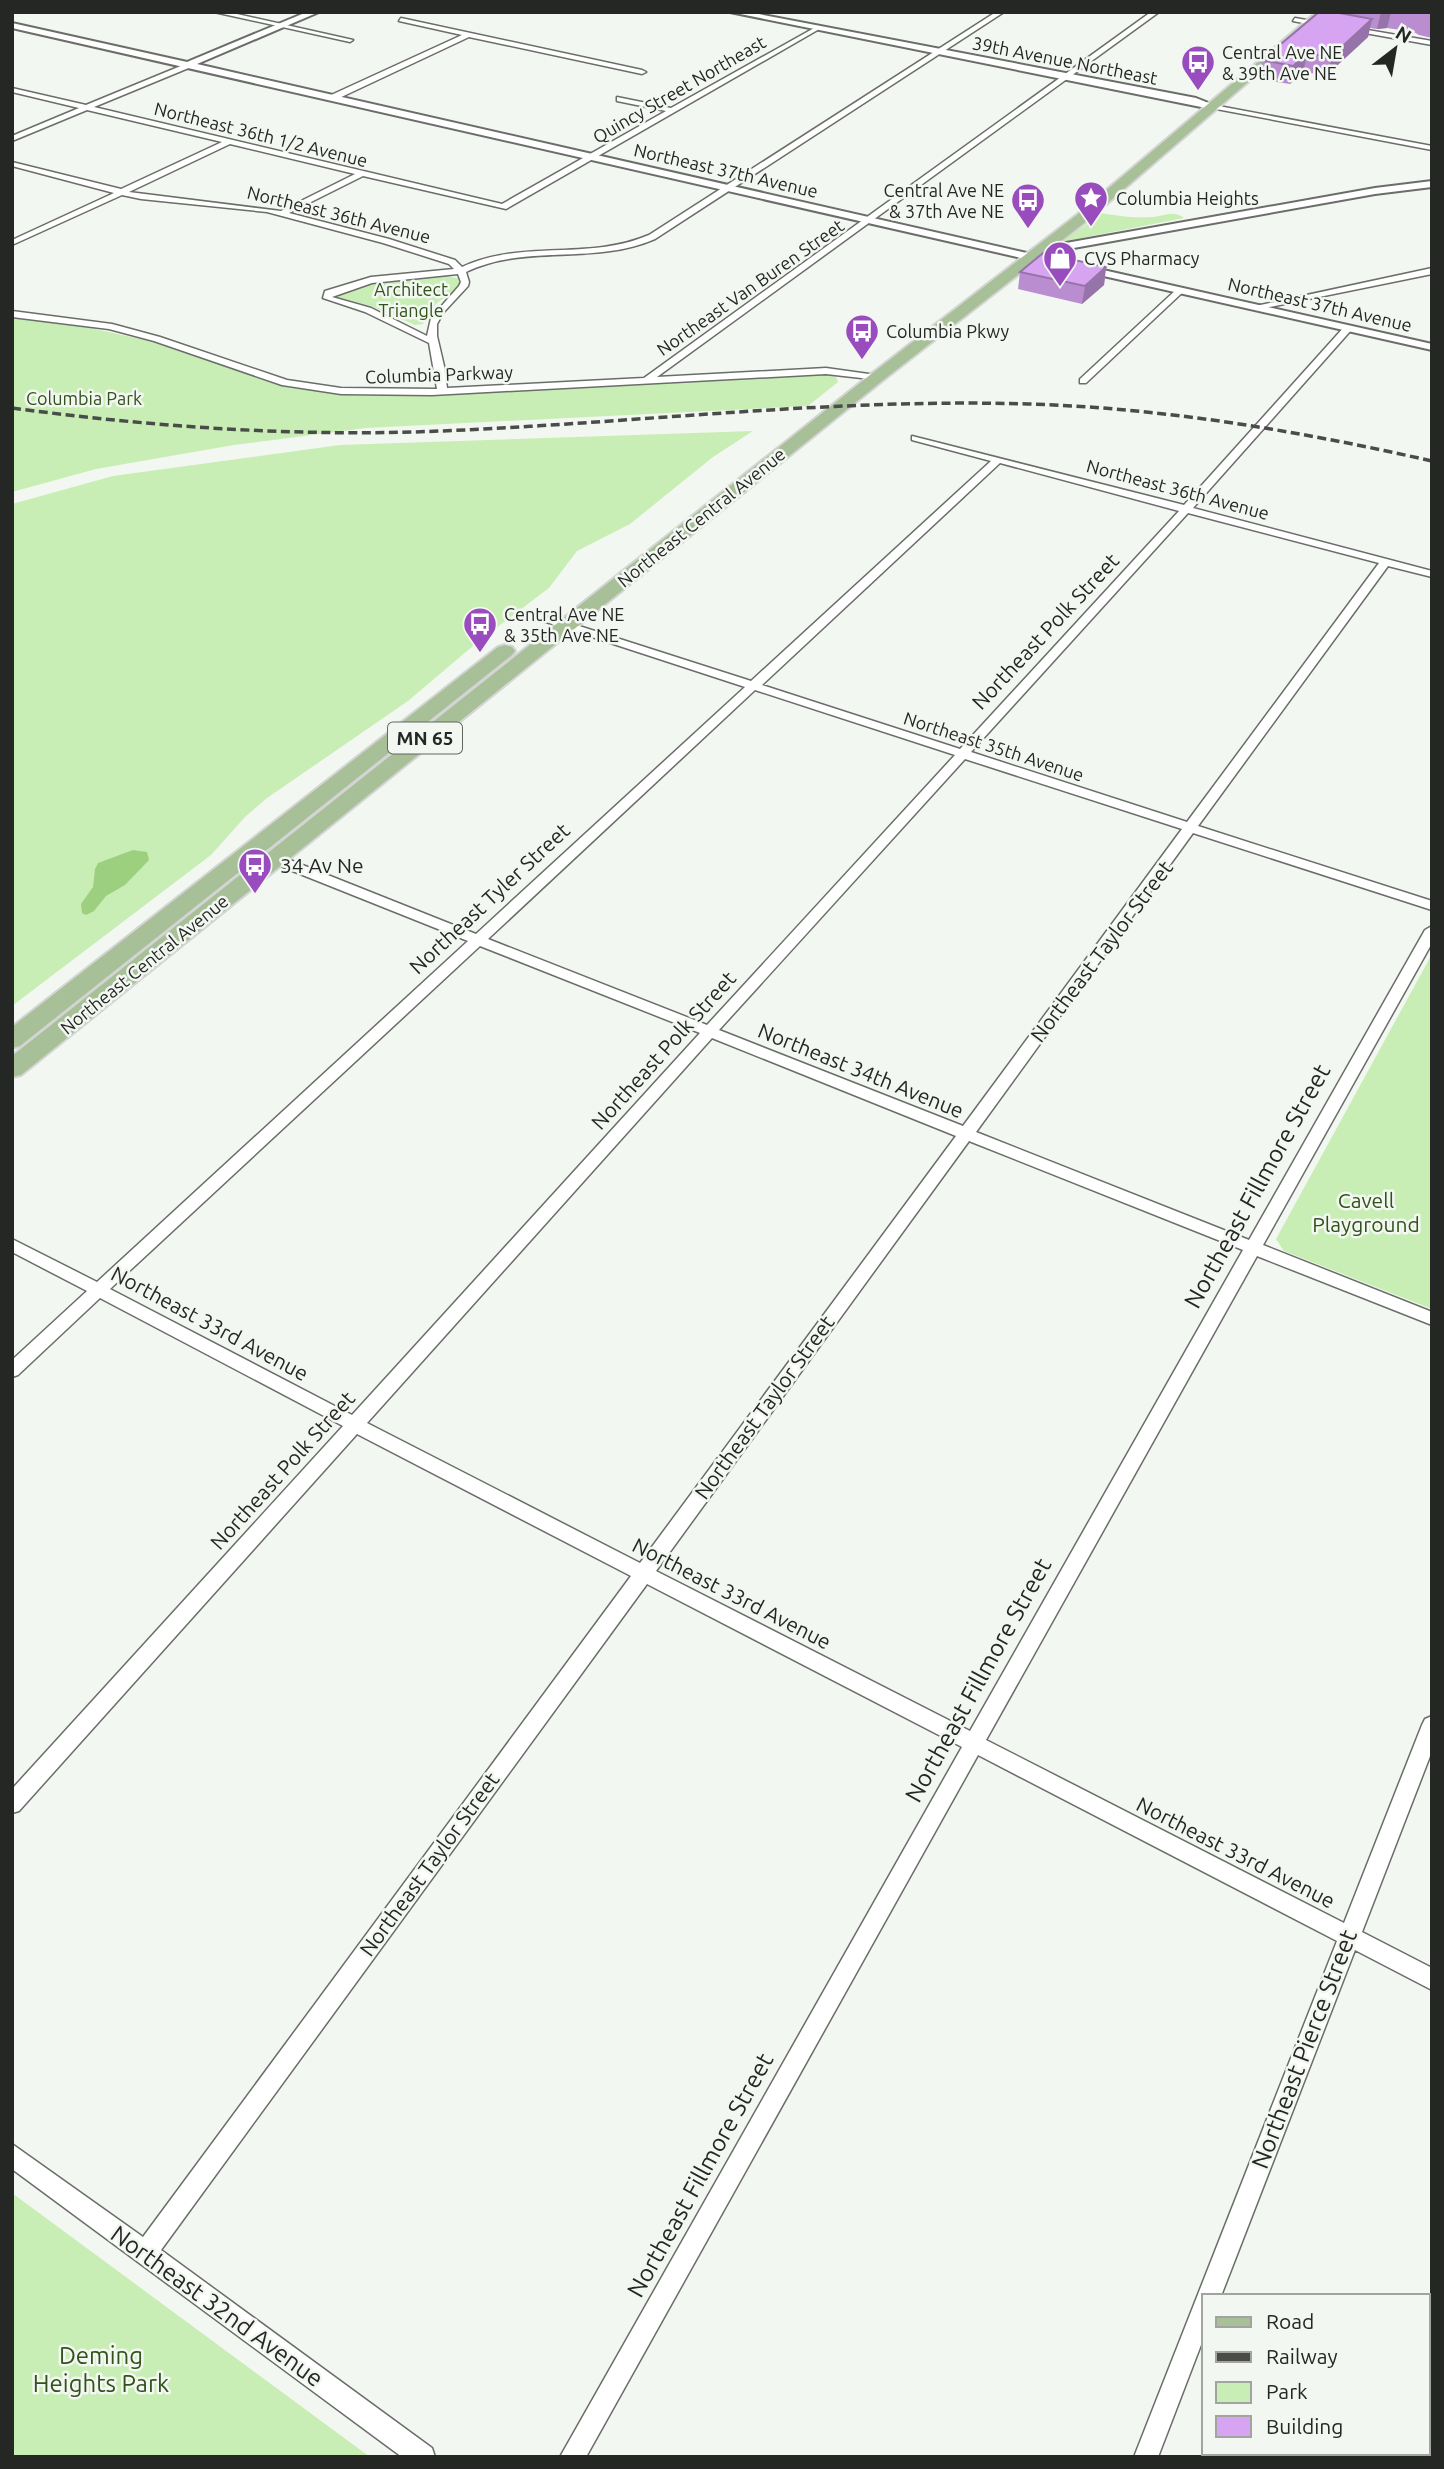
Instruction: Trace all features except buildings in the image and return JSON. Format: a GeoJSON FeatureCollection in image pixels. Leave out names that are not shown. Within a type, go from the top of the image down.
{"type":"FeatureCollection","features":[{"type":"Feature","properties":{"kind":"main road","name":"MN 65"},"geometry":{"type":"LineString","coordinates":[[1273,38],[1304,19],[1324,12]]}},
{"type":"Feature","properties":{"kind":"main road","name":"MN 65"},"geometry":{"type":"LineString","coordinates":[[1032,257],[1083,217],[1211,106],[1304,19]]}},
{"type":"Feature","properties":{"kind":"main road"},"geometry":{"type":"LineString","coordinates":[[1178,115],[1201,97]]}},
{"type":"Feature","properties":{"kind":"main road"},"geometry":{"type":"LineString","coordinates":[[1111,192],[1104,188],[1118,170]]}},
{"type":"Feature","properties":{"kind":"main road"},"geometry":{"type":"LineString","coordinates":[[1083,217],[1084,205],[1096,193],[1094,186]]}},
{"type":"Feature","properties":{"kind":"main road"},"geometry":{"type":"LineString","coordinates":[[972,283],[1031,238]]}},
{"type":"Feature","properties":{"kind":"main road","name":"Northeast Central Avenue"},"geometry":{"type":"LineString","coordinates":[[713,486],[869,370],[1032,257]]}},
{"type":"Feature","properties":{"kind":"main road","name":"Northeast Central Avenue"},"geometry":{"type":"LineString","coordinates":[[12,1040],[556,622],[869,370]]}},
{"type":"Feature","properties":{"kind":"main road","name":"Northeast Central Avenue"},"geometry":{"type":"LineString","coordinates":[[12,1069],[275,859],[556,622],[594,581]]}},
{"type":"Feature","properties":{"kind":"street"},"geometry":{"type":"LineString","coordinates":[[217,12],[350,40]]}},
{"type":"Feature","properties":{"kind":"street"},"geometry":{"type":"LineString","coordinates":[[12,139],[315,12]]}},
{"type":"Feature","properties":{"kind":"street","name":"39th Avenue Northeast"},"geometry":{"type":"LineString","coordinates":[[734,12],[1066,76],[1201,97],[1211,106],[1432,148]]}},
{"type":"Feature","properties":{"kind":"street"},"geometry":{"type":"LineString","coordinates":[[431,341],[368,310],[334,302],[327,298],[328,293],[371,280],[461,271],[482,260],[507,255],[602,250],[637,244],[729,188],[1001,12]]}},
{"type":"Feature","properties":{"kind":"street","name":"Northeast Van Buren Street"},"geometry":{"type":"LineString","coordinates":[[648,379],[1156,12]]}},
{"type":"Feature","properties":{"kind":"street"},"geometry":{"type":"LineString","coordinates":[[1304,19],[1334,27]]}},
{"type":"Feature","properties":{"kind":"street"},"geometry":{"type":"LineString","coordinates":[[401,20],[642,72]]}},
{"type":"Feature","properties":{"kind":"street","name":"Northeast 37th Avenue"},"geometry":{"type":"LineString","coordinates":[[12,25],[1432,347]]}},
{"type":"Feature","properties":{"kind":"street","name":"Quincy Street Northeast"},"geometry":{"type":"LineString","coordinates":[[503,207],[818,29]]}},
{"type":"Feature","properties":{"kind":"street"},"geometry":{"type":"LineString","coordinates":[[1345,29],[1432,43]]}},
{"type":"Feature","properties":{"kind":"street"},"geometry":{"type":"LineString","coordinates":[[332,98],[466,36]]}},
{"type":"Feature","properties":{"kind":"street","name":"Northeast 36th 1/2 Avenue"},"geometry":{"type":"LineString","coordinates":[[12,90],[503,207]]}},
{"type":"Feature","properties":{"kind":"street"},"geometry":{"type":"LineString","coordinates":[[620,99],[674,111]]}},
{"type":"Feature","properties":{"kind":"street"},"geometry":{"type":"LineString","coordinates":[[12,243],[229,142]]}},
{"type":"Feature","properties":{"kind":"street","name":"Northeast 36th Avenue"},"geometry":{"type":"LineString","coordinates":[[12,164],[162,201],[249,207],[281,214],[452,262],[461,271]]}},
{"type":"Feature","properties":{"kind":"street"},"geometry":{"type":"LineString","coordinates":[[281,214],[361,174]]}},
{"type":"Feature","properties":{"kind":"street"},"geometry":{"type":"LineString","coordinates":[[1032,257],[1066,246],[1375,191],[1432,184]]}},
{"type":"Feature","properties":{"kind":"street"},"geometry":{"type":"LineString","coordinates":[[442,391],[439,361],[431,341],[430,329],[436,316],[463,289],[465,282],[461,271]]}},
{"type":"Feature","properties":{"kind":"street"},"geometry":{"type":"LineString","coordinates":[[1255,307],[1432,271]]}},
{"type":"Feature","properties":{"kind":"street"},"geometry":{"type":"LineString","coordinates":[[1083,382],[1181,290]]}},
{"type":"Feature","properties":{"kind":"street","name":"Columbia Parkway"},"geometry":{"type":"LineString","coordinates":[[12,314],[121,329],[255,374],[313,388],[398,393],[869,370]]}},
{"type":"Feature","properties":{"kind":"street","name":"Northeast Polk Street"},"geometry":{"type":"LineString","coordinates":[[12,1804],[1348,328]]}},
{"type":"Feature","properties":{"kind":"street","name":"Northeast 36th Avenue"},"geometry":{"type":"LineString","coordinates":[[915,438],[1432,575]]}},
{"type":"Feature","properties":{"kind":"street","name":"Northeast Tyler Street"},"geometry":{"type":"LineString","coordinates":[[12,1370],[998,460]]}},
{"type":"Feature","properties":{"kind":"street","name":"Northeast Taylor Street"},"geometry":{"type":"LineString","coordinates":[[145,2253],[1385,562]]}},
{"type":"Feature","properties":{"kind":"street","name":"Northeast 35th Avenue"},"geometry":{"type":"LineString","coordinates":[[556,622],[1432,906]]}},
{"type":"Feature","properties":{"kind":"street","name":"Northeast 34th Avenue"},"geometry":{"type":"LineString","coordinates":[[275,859],[1432,1319]]}},
{"type":"Feature","properties":{"kind":"street","name":"Northeast Fillmore Street"},"geometry":{"type":"LineString","coordinates":[[572,2457],[1432,930]]}},
{"type":"Feature","properties":{"kind":"street","name":"Northeast 33rd Avenue"},"geometry":{"type":"LineString","coordinates":[[12,1245],[1432,1979]]}},
{"type":"Feature","properties":{"kind":"street","name":"Northeast Pierce Street"},"geometry":{"type":"LineString","coordinates":[[1210,2294],[1432,1725]]}},
{"type":"Feature","properties":{"kind":"street","name":"Northeast 32nd Avenue"},"geometry":{"type":"LineString","coordinates":[[12,2154],[423,2457]]}},
{"type":"Feature","properties":{"kind":"street"},"geometry":{"type":"LineString","coordinates":[[1146,2457],[1202,2312]]}},
{"type":"Feature","properties":{"kind":"green space"},"geometry":{"type":"Polygon","coordinates":[[[1096,212],[1137,217],[1172,214],[1184,218],[1061,242],[1093,220],[1096,212]]]}},
{"type":"Feature","properties":{"kind":"green space","name":"Architect Triangle"},"geometry":{"type":"Polygon","coordinates":[[[439,275],[458,278],[460,284],[437,303],[423,324],[415,325],[371,306],[338,297],[338,292],[365,284],[439,275]]]}},
{"type":"Feature","properties":{"kind":"green space","name":"Columbia Park"},"geometry":{"type":"Polygon","coordinates":[[[12,316],[77,325],[154,342],[286,387],[357,396],[413,396],[783,375],[826,374],[836,377],[838,382],[808,406],[366,428],[234,445],[96,469],[12,492],[12,316]]]}},
{"type":"Feature","properties":{"kind":"green space"},"geometry":{"type":"Polygon","coordinates":[[[753,431],[713,457],[630,524],[577,551],[549,588],[480,640],[408,701],[267,798],[246,816],[211,855],[12,1006],[12,504],[113,476],[340,445],[753,431]]]}},
{"type":"Feature","properties":{"kind":"green space","name":"Cavell Playground"},"geometry":{"type":"Polygon","coordinates":[[[1432,954],[1432,1309],[1284,1251],[1276,1239],[1432,954]]]}},
{"type":"Feature","properties":{"kind":"green space","name":"Deming Heights Park"},"geometry":{"type":"Polygon","coordinates":[[[12,2193],[370,2457],[12,2457],[12,2193]]]}},
{"type":"Feature","properties":{"kind":"shaded area"},"geometry":{"type":"Polygon","coordinates":[[[133,850],[147,852],[149,860],[125,885],[106,896],[94,911],[86,915],[82,913],[81,904],[93,887],[98,863],[133,850]]]}},
{"type":"Feature","properties":{"kind":"railway"},"geometry":{"type":"LineString","coordinates":[[12,408],[226,429],[387,433],[808,408],[955,403],[1028,404],[1130,410],[1231,423],[1432,461]]}},
{"type":"Feature","properties":{"kind":"place","name":"Central Ave NE & 39th Ave NE"},"geometry":{"type":"Point","coordinates":[1198,92]}},
{"type":"Feature","properties":{"kind":"place","name":"Columbia Heights"},"geometry":{"type":"Point","coordinates":[1091,228]}},
{"type":"Feature","properties":{"kind":"place","name":"Central Ave NE & 37th Ave NE"},"geometry":{"type":"Point","coordinates":[1028,230]}},
{"type":"Feature","properties":{"kind":"place","name":"CVS Pharmacy"},"geometry":{"type":"Point","coordinates":[1060,288]}},
{"type":"Feature","properties":{"kind":"place","name":"Columbia Pkwy"},"geometry":{"type":"Point","coordinates":[862,361]}},
{"type":"Feature","properties":{"kind":"place","name":"Central Ave NE & 35th Ave NE"},"geometry":{"type":"Point","coordinates":[480,654]}},
{"type":"Feature","properties":{"kind":"place","name":"34 Av Ne"},"geometry":{"type":"Point","coordinates":[255,895]}}]}
